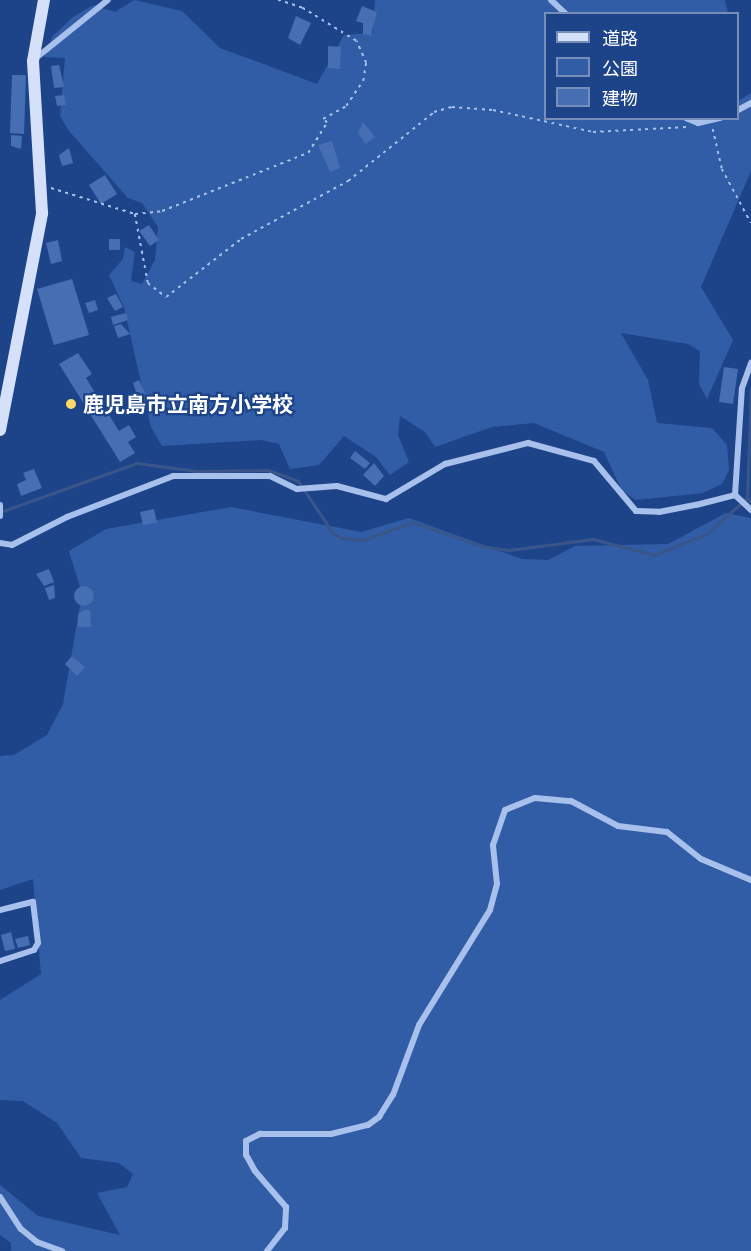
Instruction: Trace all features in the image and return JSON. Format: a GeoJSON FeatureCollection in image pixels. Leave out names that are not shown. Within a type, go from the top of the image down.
{"type":"FeatureCollection","features":[{"type":"Feature","properties":{"kind":"main road"},"geometry":{"type":"LineString","coordinates":[[0,430],[39,233],[40,185],[33,61],[44,0]]}},
{"type":"Feature","properties":{"kind":"street"},"geometry":{"type":"LineString","coordinates":[[33,61],[108,0]]}},
{"type":"Feature","properties":{"kind":"street"},"geometry":{"type":"LineString","coordinates":[[551,0],[564,12]]}},
{"type":"Feature","properties":{"kind":"street"},"geometry":{"type":"LineString","coordinates":[[699,120],[712,122],[716,120]]}},
{"type":"Feature","properties":{"kind":"street"},"geometry":{"type":"LineString","coordinates":[[0,543],[12,545],[67,517],[173,476],[270,476],[297,489],[337,486],[386,499],[464,457],[539,442],[594,461],[636,511],[659,512],[743,503],[742,388],[751,363]]}},
{"type":"Feature","properties":{"kind":"street"},"geometry":{"type":"LineString","coordinates":[[0,505],[0,516]]}},
{"type":"Feature","properties":{"kind":"street"},"geometry":{"type":"LineString","coordinates":[[267,1251],[285,1228],[286,1207],[255,1171],[246,1155],[246,1141],[260,1134],[331,1134],[368,1125],[379,1117],[393,1095],[419,1025],[490,910],[497,884],[492,845],[505,810],[535,798],[571,801],[618,826],[667,832],[701,859],[751,880]]}},
{"type":"Feature","properties":{"kind":"street"},"geometry":{"type":"LineString","coordinates":[[0,910],[33,902],[38,943],[34,950],[0,961]]}},
{"type":"Feature","properties":{"kind":"street"},"geometry":{"type":"LineString","coordinates":[[0,1197],[21,1229],[38,1242],[62,1251]]}},
{"type":"Feature","properties":{"kind":"path"},"geometry":{"type":"LineString","coordinates":[[40,185],[135,214],[196,201],[308,153],[327,123],[323,119],[346,106],[366,70],[356,41],[302,8],[277,0]]}},
{"type":"Feature","properties":{"kind":"path"},"geometry":{"type":"LineString","coordinates":[[135,214],[148,283],[166,297],[241,239],[348,181],[434,112],[452,107],[493,110],[593,132],[677,129],[712,122],[722,169],[751,223]]}},
{"type":"Feature","properties":{"kind":"green space"},"geometry":{"type":"Polygon","coordinates":[[[134,0],[182,11],[220,48],[317,84],[344,35],[373,33],[375,0],[725,0],[728,12],[544,12],[544,120],[739,120],[739,100],[751,93],[751,171],[701,287],[733,340],[707,399],[699,384],[700,351],[688,344],[621,333],[648,380],[657,423],[712,428],[727,445],[729,470],[722,484],[703,493],[636,500],[622,491],[604,452],[534,423],[492,427],[435,447],[425,432],[400,416],[398,435],[409,462],[390,475],[376,457],[344,436],[319,465],[290,469],[279,444],[261,440],[162,446],[151,427],[124,307],[109,275],[123,259],[125,247],[135,252],[131,281],[142,284],[155,260],[158,227],[142,203],[128,198],[69,131],[60,116],[65,58],[44,57],[53,36],[73,17],[93,5],[115,12],[134,0]]]}},
{"type":"Feature","properties":{"kind":"green space"},"geometry":{"type":"Polygon","coordinates":[[[231,507],[361,532],[409,518],[522,559],[548,560],[575,546],[668,544],[726,513],[751,518],[751,1251],[11,1251],[11,1243],[0,1235],[0,1185],[38,1216],[120,1235],[97,1193],[127,1187],[133,1174],[119,1163],[81,1158],[57,1123],[23,1101],[0,1100],[0,1000],[41,974],[33,879],[0,890],[0,756],[14,755],[47,735],[63,704],[82,594],[69,551],[106,529],[231,507]]]}},
{"type":"Feature","properties":{"kind":"building"},"geometry":{"type":"Polygon","coordinates":[[[362,6],[377,12],[371,36],[363,34],[363,23],[356,21],[362,6]]]}},
{"type":"Feature","properties":{"kind":"building"},"geometry":{"type":"Polygon","coordinates":[[[296,16],[311,23],[300,45],[288,38],[296,16]]]}},
{"type":"Feature","properties":{"kind":"building"},"geometry":{"type":"Polygon","coordinates":[[[328,46],[341,47],[340,69],[328,68],[328,46]]]}},
{"type":"Feature","properties":{"kind":"building"},"geometry":{"type":"Polygon","coordinates":[[[59,65],[64,87],[54,88],[51,66],[59,65]]]}},
{"type":"Feature","properties":{"kind":"building"},"geometry":{"type":"Polygon","coordinates":[[[12,75],[26,75],[24,134],[10,133],[12,75]]]}},
{"type":"Feature","properties":{"kind":"building"},"geometry":{"type":"Polygon","coordinates":[[[64,95],[66,105],[57,106],[55,96],[64,95]]]}},
{"type":"Feature","properties":{"kind":"building"},"geometry":{"type":"Polygon","coordinates":[[[363,122],[375,137],[366,144],[358,133],[363,122]]]}},
{"type":"Feature","properties":{"kind":"building"},"geometry":{"type":"Polygon","coordinates":[[[11,135],[22,136],[21,149],[11,146],[11,135]]]}},
{"type":"Feature","properties":{"kind":"building"},"geometry":{"type":"Polygon","coordinates":[[[332,141],[340,168],[330,172],[318,145],[332,141]]]}},
{"type":"Feature","properties":{"kind":"building"},"geometry":{"type":"Polygon","coordinates":[[[69,148],[73,163],[62,166],[59,155],[69,148]]]}},
{"type":"Feature","properties":{"kind":"building"},"geometry":{"type":"Polygon","coordinates":[[[105,175],[117,194],[101,204],[89,185],[105,175]]]}},
{"type":"Feature","properties":{"kind":"building"},"geometry":{"type":"Polygon","coordinates":[[[149,225],[159,240],[150,246],[139,231],[149,225]]]}},
{"type":"Feature","properties":{"kind":"building"},"geometry":{"type":"Polygon","coordinates":[[[109,239],[120,239],[120,250],[109,250],[109,239]]]}},
{"type":"Feature","properties":{"kind":"building"},"geometry":{"type":"Polygon","coordinates":[[[58,240],[62,261],[51,264],[46,243],[58,240]]]}},
{"type":"Feature","properties":{"kind":"building"},"geometry":{"type":"Polygon","coordinates":[[[72,279],[89,335],[54,345],[37,289],[72,279]]]}},
{"type":"Feature","properties":{"kind":"building"},"geometry":{"type":"Polygon","coordinates":[[[116,294],[123,307],[115,311],[107,298],[116,294]]]}},
{"type":"Feature","properties":{"kind":"building"},"geometry":{"type":"Polygon","coordinates":[[[95,300],[98,310],[89,313],[85,303],[95,300]]]}},
{"type":"Feature","properties":{"kind":"building"},"geometry":{"type":"Polygon","coordinates":[[[126,313],[128,320],[113,325],[111,317],[126,313]]]}},
{"type":"Feature","properties":{"kind":"building"},"geometry":{"type":"Polygon","coordinates":[[[121,324],[130,334],[118,338],[114,326],[121,324]]]}},
{"type":"Feature","properties":{"kind":"building"},"geometry":{"type":"Polygon","coordinates":[[[78,353],[92,374],[86,378],[119,431],[129,425],[136,437],[128,442],[135,453],[120,462],[59,364],[78,353]]]}},
{"type":"Feature","properties":{"kind":"building"},"geometry":{"type":"Polygon","coordinates":[[[724,367],[738,369],[733,404],[719,402],[724,367]]]}},
{"type":"Feature","properties":{"kind":"building"},"geometry":{"type":"Polygon","coordinates":[[[139,380],[150,403],[141,407],[133,383],[139,380]]]}},
{"type":"Feature","properties":{"kind":"building"},"geometry":{"type":"Polygon","coordinates":[[[355,451],[370,463],[365,469],[350,458],[355,451]]]}},
{"type":"Feature","properties":{"kind":"building"},"geometry":{"type":"Polygon","coordinates":[[[374,463],[384,476],[375,486],[363,475],[374,463]]]}},
{"type":"Feature","properties":{"kind":"building"},"geometry":{"type":"Polygon","coordinates":[[[34,469],[42,488],[21,496],[17,484],[26,480],[23,473],[34,469]]]}},
{"type":"Feature","properties":{"kind":"building"},"geometry":{"type":"Polygon","coordinates":[[[154,509],[157,523],[143,525],[140,512],[154,509]]]}},
{"type":"Feature","properties":{"kind":"building"},"geometry":{"type":"Polygon","coordinates":[[[49,569],[54,582],[44,586],[36,574],[49,569]]]}},
{"type":"Feature","properties":{"kind":"building"},"geometry":{"type":"Polygon","coordinates":[[[54,585],[55,598],[49,600],[45,588],[54,585]]]}},
{"type":"Feature","properties":{"kind":"building"},"geometry":{"type":"Polygon","coordinates":[[[84,586],[91,589],[94,596],[91,603],[84,606],[77,603],[74,596],[77,589],[84,586]]]}},
{"type":"Feature","properties":{"kind":"building"},"geometry":{"type":"Polygon","coordinates":[[[84,610],[90,610],[91,627],[78,627],[78,614],[84,610]]]}},
{"type":"Feature","properties":{"kind":"building"},"geometry":{"type":"Polygon","coordinates":[[[72,656],[85,667],[77,676],[65,664],[72,656]]]}},
{"type":"Feature","properties":{"kind":"building"},"geometry":{"type":"Polygon","coordinates":[[[11,932],[15,949],[5,951],[1,935],[11,932]]]}},
{"type":"Feature","properties":{"kind":"building"},"geometry":{"type":"Polygon","coordinates":[[[28,936],[30,945],[18,948],[15,939],[28,936]]]}},
{"type":"Feature","properties":{"kind":"waterway"},"geometry":{"type":"LineString","coordinates":[[747,498],[751,390]]}},
{"type":"Feature","properties":{"kind":"waterway"},"geometry":{"type":"LineString","coordinates":[[0,512],[137,463],[196,471],[268,470],[298,481],[333,533],[342,538],[363,540],[413,522],[481,546],[509,550],[593,539],[654,555],[706,534],[747,498],[751,502]]}},
{"type":"Feature","properties":{"kind":"place","name":"鹿児島市立南方小学校"},"geometry":{"type":"Point","coordinates":[71,404]}}]}
